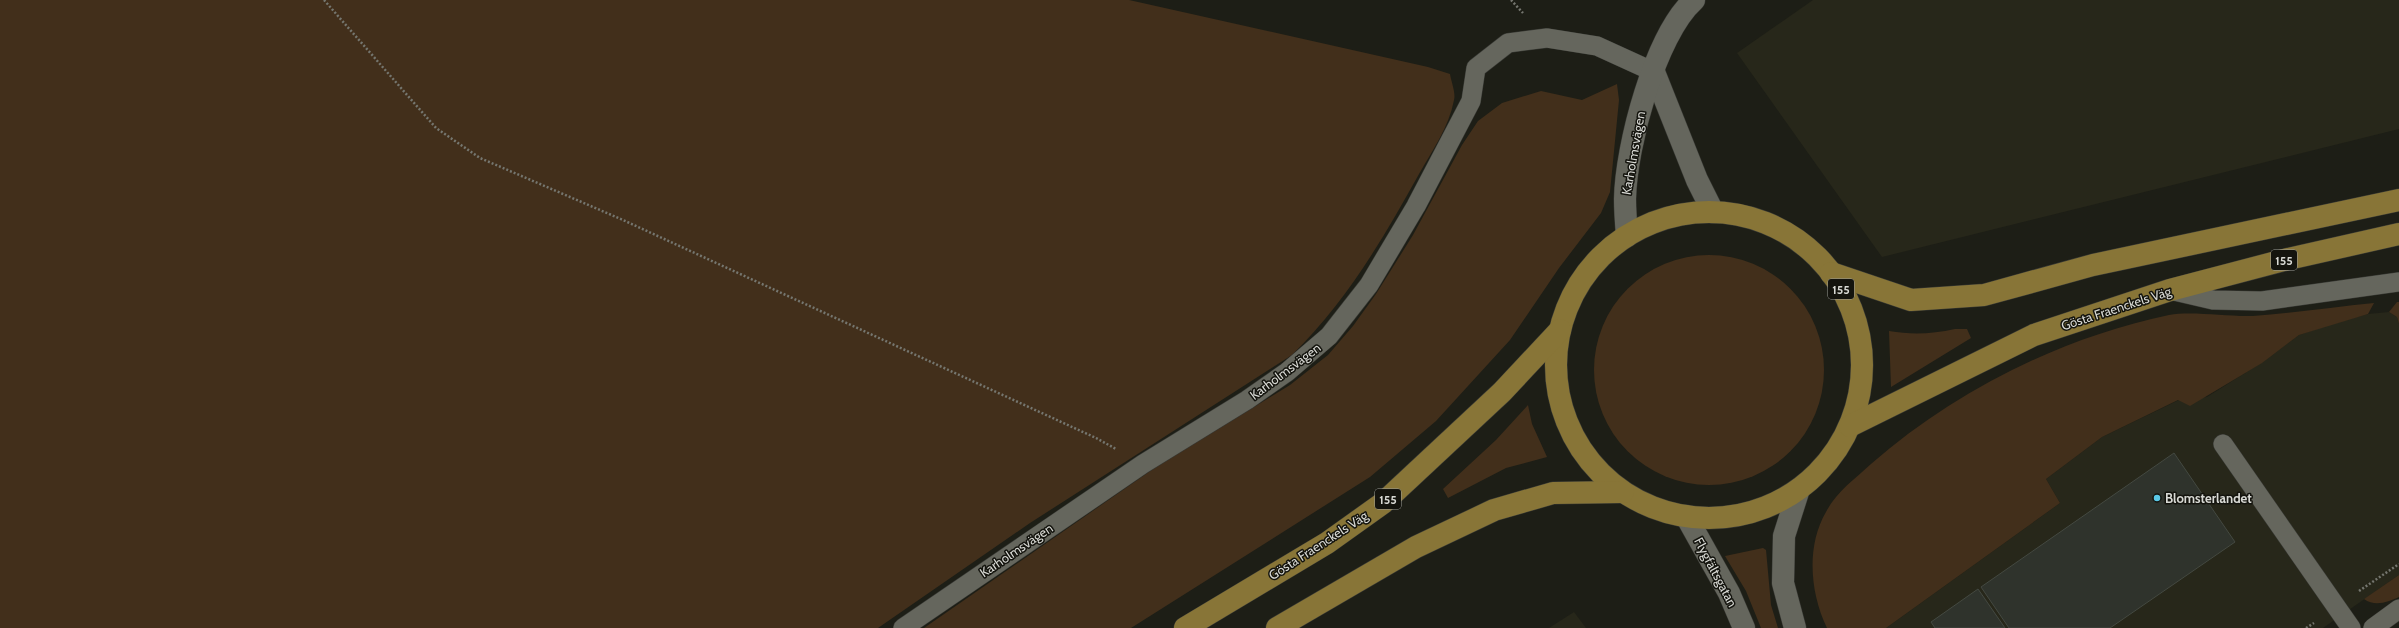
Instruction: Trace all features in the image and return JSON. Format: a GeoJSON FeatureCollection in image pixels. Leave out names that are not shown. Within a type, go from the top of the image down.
{"type":"FeatureCollection","features":[{"type":"Feature","properties":{"kind":"main road","name":"Gösta Fraenckels Väg"},"geometry":{"type":"LineString","coordinates":[[1831,273],[1911,300],[1984,294],[2093,265],[2399,200]]}},
{"type":"Feature","properties":{"kind":"main road","name":"Gösta Fraenckels Väg"},"geometry":{"type":"LineString","coordinates":[[1713,212],[1743,216],[1779,229],[1816,256],[1831,273],[1845,296],[1855,321],[1861,347],[1862,374],[1858,400],[1850,426],[1833,454],[1812,479],[1799,490],[1773,504],[1745,514],[1716,518],[1686,516],[1653,508],[1623,492],[1589,461],[1566,421],[1556,376],[1556,353],[1560,330],[1569,302],[1584,276],[1604,254],[1627,236],[1669,218],[1690,213],[1713,212]]}},
{"type":"Feature","properties":{"kind":"main road","name":"Gösta Fraenckels Väg"},"geometry":{"type":"LineString","coordinates":[[1850,426],[2034,335],[2170,290],[2288,259],[2399,234]]}},
{"type":"Feature","properties":{"kind":"main road","name":"Gösta Fraenckels Väg"},"geometry":{"type":"LineString","coordinates":[[1185,628],[1327,543],[1383,503],[1502,392],[1560,330]]}},
{"type":"Feature","properties":{"kind":"main road","name":"Gösta Fraenckels Väg"},"geometry":{"type":"LineString","coordinates":[[1277,628],[1416,547],[1494,510],[1553,492],[1623,492]]}},
{"type":"Feature","properties":{"kind":"street","name":"Karholmsvägen"},"geometry":{"type":"LineString","coordinates":[[1627,236],[1625,199],[1630,155],[1641,104],[1664,44],[1682,11],[1694,0]]}},
{"type":"Feature","properties":{"kind":"street"},"geometry":{"type":"LineString","coordinates":[[1654,72],[1697,180],[1713,212]]}},
{"type":"Feature","properties":{"kind":"street"},"geometry":{"type":"LineString","coordinates":[[1795,628],[1783,583],[1784,536],[1799,490]]}},
{"type":"Feature","properties":{"kind":"street","name":"Flygfältsgatan"},"geometry":{"type":"LineString","coordinates":[[1686,516],[1729,593],[1744,628]]}},
{"type":"Feature","properties":{"kind":"lane","name":"Karholmsvägen"},"geometry":{"type":"LineString","coordinates":[[903,628],[1143,464],[1247,400],[1287,372],[1334,331],[1369,285],[1416,206],[1471,101],[1476,68],[1508,43],[1547,38],[1597,46],[1654,72]]}},
{"type":"Feature","properties":{"kind":"lane"},"geometry":{"type":"LineString","coordinates":[[2170,290],[2213,300],[2262,301],[2396,284]]}},
{"type":"Feature","properties":{"kind":"lane"},"geometry":{"type":"LineString","coordinates":[[2223,444],[2351,628]]}},
{"type":"Feature","properties":{"kind":"lane"},"geometry":{"type":"LineString","coordinates":[[2373,628],[2399,609]]}},
{"type":"Feature","properties":{"kind":"path"},"geometry":{"type":"LineString","coordinates":[[324,0],[436,128],[480,158],[622,220],[1081,431],[1143,464]]}},
{"type":"Feature","properties":{"kind":"shaded area"},"geometry":{"type":"Polygon","coordinates":[[[0,0],[1129,0],[1428,67],[1450,74],[1454,97],[1452,110],[1440,138],[1377,246],[1330,314],[1292,355],[1030,523],[878,628],[0,628],[0,0]]]}},
{"type":"Feature","properties":{"kind":"shaded area"},"geometry":{"type":"Polygon","coordinates":[[[1813,0],[2399,0],[2399,129],[1882,257],[1737,53],[1813,0]]]}},
{"type":"Feature","properties":{"kind":"shaded area"},"geometry":{"type":"Polygon","coordinates":[[[1617,84],[1619,100],[1610,192],[1601,213],[1559,268],[1510,340],[1436,421],[1370,477],[1131,628],[924,628],[1156,467],[1290,385],[1328,355],[1353,326],[1376,294],[1413,235],[1462,145],[1478,121],[1502,103],[1541,91],[1582,100],[1617,84]]]}},
{"type":"Feature","properties":{"kind":"shaded area"},"geometry":{"type":"Polygon","coordinates":[[[1698,255],[1720,255],[1753,263],[1773,274],[1791,288],[1805,306],[1816,326],[1822,347],[1824,370],[1822,393],[1816,414],[1805,434],[1791,452],[1773,466],[1753,477],[1720,485],[1698,485],[1665,477],[1645,466],[1627,452],[1613,434],[1602,414],[1594,381],[1594,359],[1602,326],[1613,306],[1627,288],[1645,274],[1665,263],[1698,255]]]}},
{"type":"Feature","properties":{"kind":"shaded area"},"geometry":{"type":"Polygon","coordinates":[[[2397,302],[2399,302],[2399,324],[2397,317],[2389,312],[2397,302]]]}},
{"type":"Feature","properties":{"kind":"shaded area"},"geometry":{"type":"Polygon","coordinates":[[[2374,303],[2368,314],[2299,335],[2262,363],[2190,406],[2178,400],[2102,437],[2046,479],[2060,503],[1886,628],[1827,628],[1821,614],[1814,585],[1813,554],[1815,540],[1820,525],[1830,505],[1840,492],[1903,438],[1938,413],[1973,391],[2049,353],[2128,325],[2169,315],[2200,314],[2253,316],[2374,303]]]}},
{"type":"Feature","properties":{"kind":"shaded area"},"geometry":{"type":"Polygon","coordinates":[[[2389,312],[2397,317],[2399,324],[2399,575],[2323,628],[1886,628],[2060,503],[2046,479],[2102,437],[2179,400],[2207,397],[2261,363],[2299,335],[2337,322],[2368,314],[2389,312]]]}},
{"type":"Feature","properties":{"kind":"shaded area"},"geometry":{"type":"Polygon","coordinates":[[[1967,329],[1971,338],[1891,387],[1889,331],[1922,333],[1967,329]]]}},
{"type":"Feature","properties":{"kind":"shaded area"},"geometry":{"type":"Polygon","coordinates":[[[1528,405],[1532,424],[1547,457],[1506,468],[1448,498],[1443,489],[1496,440],[1528,405]]]}},
{"type":"Feature","properties":{"kind":"shaded area"},"geometry":{"type":"Polygon","coordinates":[[[1763,548],[1766,550],[1771,605],[1778,628],[1761,628],[1746,591],[1725,556],[1763,548]]]}},
{"type":"Feature","properties":{"kind":"shaded area"},"geometry":{"type":"Polygon","coordinates":[[[2399,575],[2399,597],[2382,603],[2373,603],[2364,599],[2399,575]]]}},
{"type":"Feature","properties":{"kind":"shaded area"},"geometry":{"type":"Polygon","coordinates":[[[1574,612],[1586,628],[1549,628],[1574,612]]]}},
{"type":"Feature","properties":{"kind":"building","name":"Blomsterlandet"},"geometry":{"type":"Polygon","coordinates":[[[2174,453],[2235,542],[2110,628],[2009,628],[1981,587],[2174,453]]]}},
{"type":"Feature","properties":{"kind":"building"},"geometry":{"type":"Polygon","coordinates":[[[1978,589],[2005,628],[1935,628],[1931,622],[1978,589]]]}},
{"type":"Feature","properties":{"kind":"place","name":"Blomsterlandet"},"geometry":{"type":"Point","coordinates":[2157,498]}}]}
